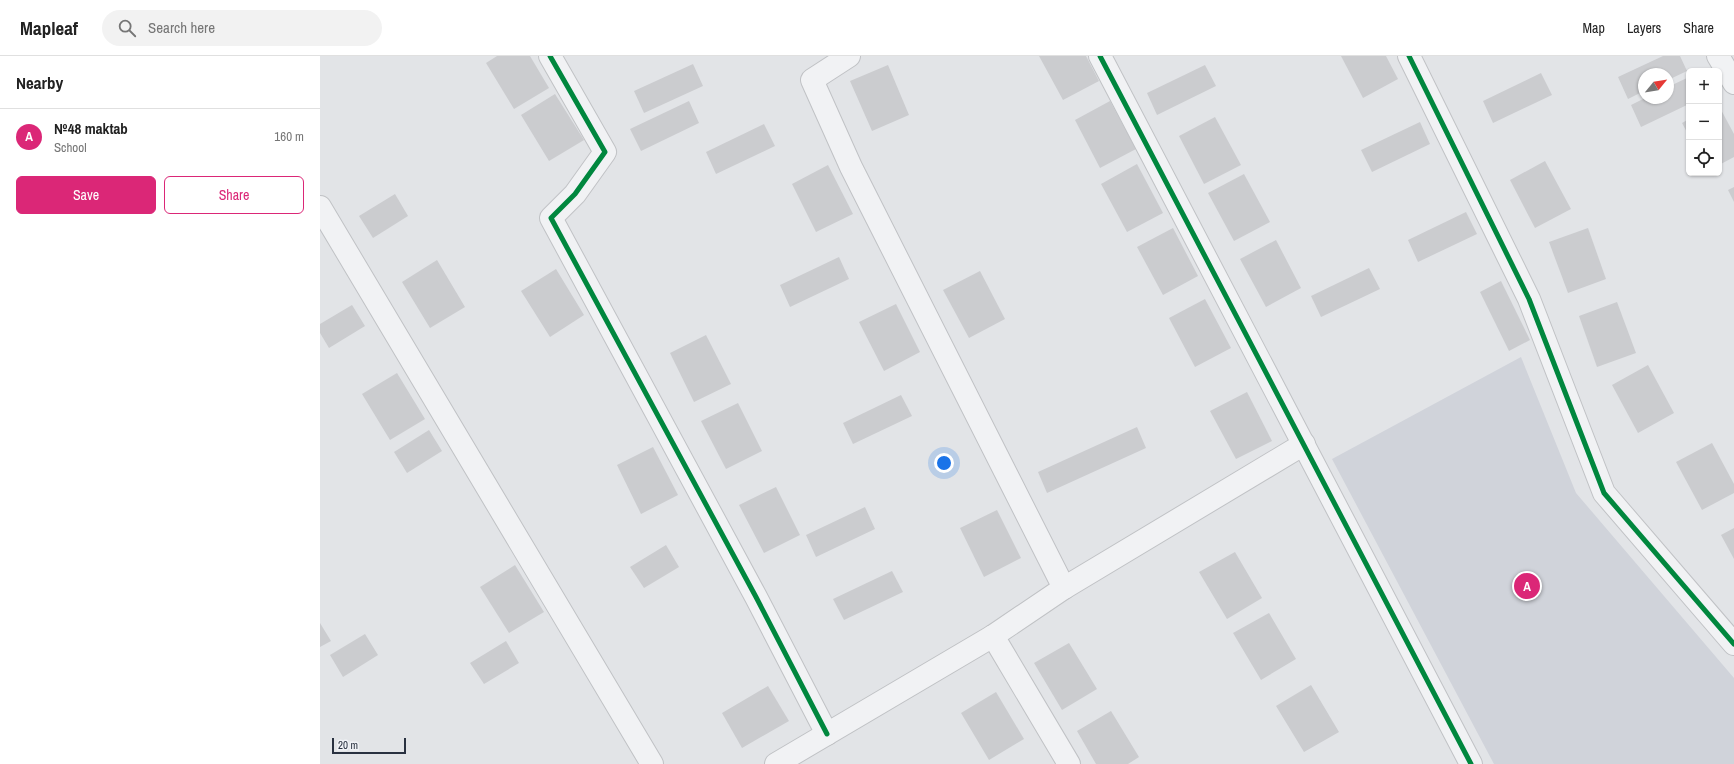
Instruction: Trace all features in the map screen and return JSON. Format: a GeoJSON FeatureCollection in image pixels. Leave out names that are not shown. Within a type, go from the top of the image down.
{"type":"FeatureCollection","features":[{"type":"Feature","properties":{"kind":"street"},"geometry":{"type":"LineString","coordinates":[[550,56],[605,152],[575,194],[552,218],[756,597],[826,734]]}},
{"type":"Feature","properties":{"kind":"street"},"geometry":{"type":"LineString","coordinates":[[849,56],[812,80],[851,167],[1064,588]]}},
{"type":"Feature","properties":{"kind":"street"},"geometry":{"type":"LineString","coordinates":[[1100,56],[1471,764]]}},
{"type":"Feature","properties":{"kind":"street"},"geometry":{"type":"LineString","coordinates":[[1408,56],[1529,299],[1604,493],[1734,644]]}},
{"type":"Feature","properties":{"kind":"street"},"geometry":{"type":"LineString","coordinates":[[1718,56],[1734,83]]}},
{"type":"Feature","properties":{"kind":"street"},"geometry":{"type":"LineString","coordinates":[[320,207],[652,764]]}},
{"type":"Feature","properties":{"kind":"street"},"geometry":{"type":"LineString","coordinates":[[776,764],[992,636],[1064,588],[1304,444]]}},
{"type":"Feature","properties":{"kind":"street"},"geometry":{"type":"LineString","coordinates":[[992,636],[1069,764]]}},
{"type":"Feature","properties":{"kind":"shaded area"},"geometry":{"type":"Polygon","coordinates":[[[1521,357],[1576,493],[1734,678],[1734,764],[1494,764],[1332,459],[1521,357]]]}},
{"type":"Feature","properties":{"kind":"building"},"geometry":{"type":"Polygon","coordinates":[[[497,56],[530,56],[549,88],[514,109],[486,63],[497,56]]]}},
{"type":"Feature","properties":{"kind":"building"},"geometry":{"type":"Polygon","coordinates":[[[1039,56],[1086,56],[1099,81],[1063,100],[1039,56]]]}},
{"type":"Feature","properties":{"kind":"building"},"geometry":{"type":"Polygon","coordinates":[[[1341,56],[1386,56],[1398,79],[1363,98],[1341,56]]]}},
{"type":"Feature","properties":{"kind":"building"},"geometry":{"type":"Polygon","coordinates":[[[1663,56],[1680,56],[1686,69],[1686,71],[1674,77],[1674,68],[1638,68],[1638,94],[1628,99],[1618,77],[1663,56]]]}},
{"type":"Feature","properties":{"kind":"building"},"geometry":{"type":"Polygon","coordinates":[[[693,64],[703,86],[644,113],[634,91],[693,64]]]}},
{"type":"Feature","properties":{"kind":"building"},"geometry":{"type":"Polygon","coordinates":[[[888,65],[909,115],[872,131],[850,81],[888,65]]]}},
{"type":"Feature","properties":{"kind":"building"},"geometry":{"type":"Polygon","coordinates":[[[1205,65],[1216,86],[1157,115],[1147,93],[1205,65]]]}},
{"type":"Feature","properties":{"kind":"building"},"geometry":{"type":"Polygon","coordinates":[[[1541,73],[1552,95],[1493,123],[1483,101],[1541,73]]]}},
{"type":"Feature","properties":{"kind":"building"},"geometry":{"type":"Polygon","coordinates":[[[1686,78],[1686,105],[1641,127],[1631,105],[1638,102],[1638,104],[1674,104],[1674,84],[1686,78]]]}},
{"type":"Feature","properties":{"kind":"building"},"geometry":{"type":"Polygon","coordinates":[[[555,94],[584,140],[549,161],[521,115],[555,94]]]}},
{"type":"Feature","properties":{"kind":"building"},"geometry":{"type":"Polygon","coordinates":[[[689,101],[699,123],[641,151],[630,129],[689,101]]]}},
{"type":"Feature","properties":{"kind":"building"},"geometry":{"type":"Polygon","coordinates":[[[1110,101],[1136,149],[1100,168],[1075,120],[1110,101]]]}},
{"type":"Feature","properties":{"kind":"building"},"geometry":{"type":"Polygon","coordinates":[[[1722,112],[1734,134],[1734,157],[1722,163],[1722,112]]]}},
{"type":"Feature","properties":{"kind":"building"},"geometry":{"type":"Polygon","coordinates":[[[1215,117],[1241,165],[1204,184],[1179,136],[1215,117]]]}},
{"type":"Feature","properties":{"kind":"building"},"geometry":{"type":"Polygon","coordinates":[[[1686,121],[1686,130],[1682,123],[1686,121]]]}},
{"type":"Feature","properties":{"kind":"building"},"geometry":{"type":"Polygon","coordinates":[[[1420,122],[1430,144],[1372,172],[1361,150],[1420,122]]]}},
{"type":"Feature","properties":{"kind":"building"},"geometry":{"type":"Polygon","coordinates":[[[764,124],[775,146],[716,174],[706,152],[764,124]]]}},
{"type":"Feature","properties":{"kind":"building"},"geometry":{"type":"Polygon","coordinates":[[[1545,161],[1571,209],[1535,228],[1510,180],[1545,161]]]}},
{"type":"Feature","properties":{"kind":"building"},"geometry":{"type":"Polygon","coordinates":[[[1137,164],[1163,213],[1127,232],[1101,184],[1137,164]]]}},
{"type":"Feature","properties":{"kind":"building"},"geometry":{"type":"Polygon","coordinates":[[[828,165],[853,214],[816,232],[792,184],[828,165]]]}},
{"type":"Feature","properties":{"kind":"building"},"geometry":{"type":"Polygon","coordinates":[[[1244,174],[1270,222],[1234,241],[1208,193],[1244,174]]]}},
{"type":"Feature","properties":{"kind":"building"},"geometry":{"type":"Polygon","coordinates":[[[1734,187],[1734,202],[1728,190],[1734,187]]]}},
{"type":"Feature","properties":{"kind":"building"},"geometry":{"type":"Polygon","coordinates":[[[395,194],[408,216],[373,238],[359,216],[395,194]]]}},
{"type":"Feature","properties":{"kind":"building"},"geometry":{"type":"Polygon","coordinates":[[[1466,212],[1477,234],[1418,262],[1408,240],[1466,212]]]}},
{"type":"Feature","properties":{"kind":"building"},"geometry":{"type":"Polygon","coordinates":[[[1173,228],[1198,276],[1163,295],[1137,247],[1173,228]]]}},
{"type":"Feature","properties":{"kind":"building"},"geometry":{"type":"Polygon","coordinates":[[[1588,228],[1606,279],[1568,293],[1549,242],[1588,228]]]}},
{"type":"Feature","properties":{"kind":"building"},"geometry":{"type":"Polygon","coordinates":[[[1276,240],[1301,288],[1266,307],[1240,259],[1276,240]]]}},
{"type":"Feature","properties":{"kind":"building"},"geometry":{"type":"Polygon","coordinates":[[[839,257],[849,279],[790,307],[780,285],[839,257]]]}},
{"type":"Feature","properties":{"kind":"building"},"geometry":{"type":"Polygon","coordinates":[[[437,260],[465,307],[430,328],[402,282],[437,260]]]}},
{"type":"Feature","properties":{"kind":"building"},"geometry":{"type":"Polygon","coordinates":[[[1369,268],[1380,289],[1321,317],[1311,296],[1369,268]]]}},
{"type":"Feature","properties":{"kind":"building"},"geometry":{"type":"Polygon","coordinates":[[[556,269],[584,315],[550,337],[521,291],[556,269]]]}},
{"type":"Feature","properties":{"kind":"building"},"geometry":{"type":"Polygon","coordinates":[[[980,271],[1005,319],[969,338],[943,290],[980,271]]]}},
{"type":"Feature","properties":{"kind":"building"},"geometry":{"type":"Polygon","coordinates":[[[1501,281],[1530,340],[1509,351],[1480,292],[1501,281]]]}},
{"type":"Feature","properties":{"kind":"building"},"geometry":{"type":"Polygon","coordinates":[[[1205,299],[1231,348],[1195,367],[1169,318],[1205,299]]]}},
{"type":"Feature","properties":{"kind":"building"},"geometry":{"type":"Polygon","coordinates":[[[1617,302],[1636,353],[1597,367],[1579,316],[1617,302]]]}},
{"type":"Feature","properties":{"kind":"building"},"geometry":{"type":"Polygon","coordinates":[[[896,304],[920,352],[884,371],[859,322],[896,304]]]}},
{"type":"Feature","properties":{"kind":"building"},"geometry":{"type":"Polygon","coordinates":[[[352,305],[365,326],[329,348],[320,333],[320,324],[352,305]]]}},
{"type":"Feature","properties":{"kind":"building"},"geometry":{"type":"Polygon","coordinates":[[[706,335],[731,384],[694,402],[670,353],[706,335]]]}},
{"type":"Feature","properties":{"kind":"building"},"geometry":{"type":"Polygon","coordinates":[[[1648,365],[1674,413],[1638,433],[1612,385],[1648,365]]]}},
{"type":"Feature","properties":{"kind":"building"},"geometry":{"type":"Polygon","coordinates":[[[397,373],[425,419],[390,440],[362,394],[397,373]]]}},
{"type":"Feature","properties":{"kind":"building"},"geometry":{"type":"Polygon","coordinates":[[[1247,392],[1272,441],[1236,459],[1210,411],[1247,392]]]}},
{"type":"Feature","properties":{"kind":"building"},"geometry":{"type":"Polygon","coordinates":[[[901,395],[912,416],[853,444],[843,423],[901,395]]]}},
{"type":"Feature","properties":{"kind":"building"},"geometry":{"type":"Polygon","coordinates":[[[738,403],[762,451],[726,469],[701,421],[738,403]]]}},
{"type":"Feature","properties":{"kind":"building"},"geometry":{"type":"Polygon","coordinates":[[[1137,427],[1146,448],[1047,493],[1038,472],[1137,427]]]}},
{"type":"Feature","properties":{"kind":"building"},"geometry":{"type":"Polygon","coordinates":[[[429,430],[442,451],[407,473],[394,452],[429,430]]]}},
{"type":"Feature","properties":{"kind":"building"},"geometry":{"type":"Polygon","coordinates":[[[1712,443],[1734,484],[1734,493],[1702,510],[1676,462],[1712,443]]]}},
{"type":"Feature","properties":{"kind":"building"},"geometry":{"type":"Polygon","coordinates":[[[653,447],[678,495],[641,514],[617,465],[653,447]]]}},
{"type":"Feature","properties":{"kind":"building"},"geometry":{"type":"Polygon","coordinates":[[[776,487],[800,535],[764,553],[739,505],[776,487]]]}},
{"type":"Feature","properties":{"kind":"building"},"geometry":{"type":"Polygon","coordinates":[[[865,507],[875,529],[816,557],[806,535],[865,507]]]}},
{"type":"Feature","properties":{"kind":"building"},"geometry":{"type":"Polygon","coordinates":[[[997,510],[1021,558],[984,577],[960,528],[997,510]]]}},
{"type":"Feature","properties":{"kind":"building"},"geometry":{"type":"Polygon","coordinates":[[[1734,528],[1734,559],[1721,535],[1734,528]]]}},
{"type":"Feature","properties":{"kind":"building"},"geometry":{"type":"Polygon","coordinates":[[[666,545],[679,567],[644,588],[630,567],[666,545]]]}},
{"type":"Feature","properties":{"kind":"building"},"geometry":{"type":"Polygon","coordinates":[[[1235,552],[1262,598],[1227,619],[1199,572],[1235,552]]]}},
{"type":"Feature","properties":{"kind":"building"},"geometry":{"type":"Polygon","coordinates":[[[515,565],[544,612],[509,633],[480,587],[515,565]]]}},
{"type":"Feature","properties":{"kind":"building"},"geometry":{"type":"Polygon","coordinates":[[[892,571],[903,592],[844,620],[833,599],[892,571]]]}},
{"type":"Feature","properties":{"kind":"building"},"geometry":{"type":"Polygon","coordinates":[[[1269,613],[1296,659],[1261,680],[1233,633],[1269,613]]]}},
{"type":"Feature","properties":{"kind":"building"},"geometry":{"type":"Polygon","coordinates":[[[320,623],[331,641],[320,647],[320,623]]]}},
{"type":"Feature","properties":{"kind":"building"},"geometry":{"type":"Polygon","coordinates":[[[365,634],[378,655],[343,677],[330,655],[365,634]]]}},
{"type":"Feature","properties":{"kind":"building"},"geometry":{"type":"Polygon","coordinates":[[[506,641],[519,663],[484,684],[470,663],[506,641]]]}},
{"type":"Feature","properties":{"kind":"building"},"geometry":{"type":"Polygon","coordinates":[[[1069,643],[1097,689],[1062,710],[1034,663],[1069,643]]]}},
{"type":"Feature","properties":{"kind":"building"},"geometry":{"type":"Polygon","coordinates":[[[1311,685],[1339,732],[1304,752],[1276,706],[1311,685]]]}},
{"type":"Feature","properties":{"kind":"building"},"geometry":{"type":"Polygon","coordinates":[[[768,686],[789,721],[742,748],[722,713],[768,686]]]}},
{"type":"Feature","properties":{"kind":"building"},"geometry":{"type":"Polygon","coordinates":[[[996,692],[1024,739],[989,760],[961,713],[996,692]]]}},
{"type":"Feature","properties":{"kind":"building"},"geometry":{"type":"Polygon","coordinates":[[[1111,711],[1139,757],[1128,764],[1096,764],[1077,731],[1111,711]]]}},
{"type":"Feature","properties":{"kind":"cycle path"},"geometry":{"type":"LineString","coordinates":[[550,56],[605,152],[575,194],[551,218],[756,597],[827,734]]}},
{"type":"Feature","properties":{"kind":"cycle path"},"geometry":{"type":"LineString","coordinates":[[1100,56],[1471,764]]}},
{"type":"Feature","properties":{"kind":"cycle path"},"geometry":{"type":"LineString","coordinates":[[1409,56],[1529,299],[1604,493],[1734,644]]}},
{"type":"Feature","properties":{"kind":"place","name":"№48 maktab"},"geometry":{"type":"Point","coordinates":[1527,586]}}]}
